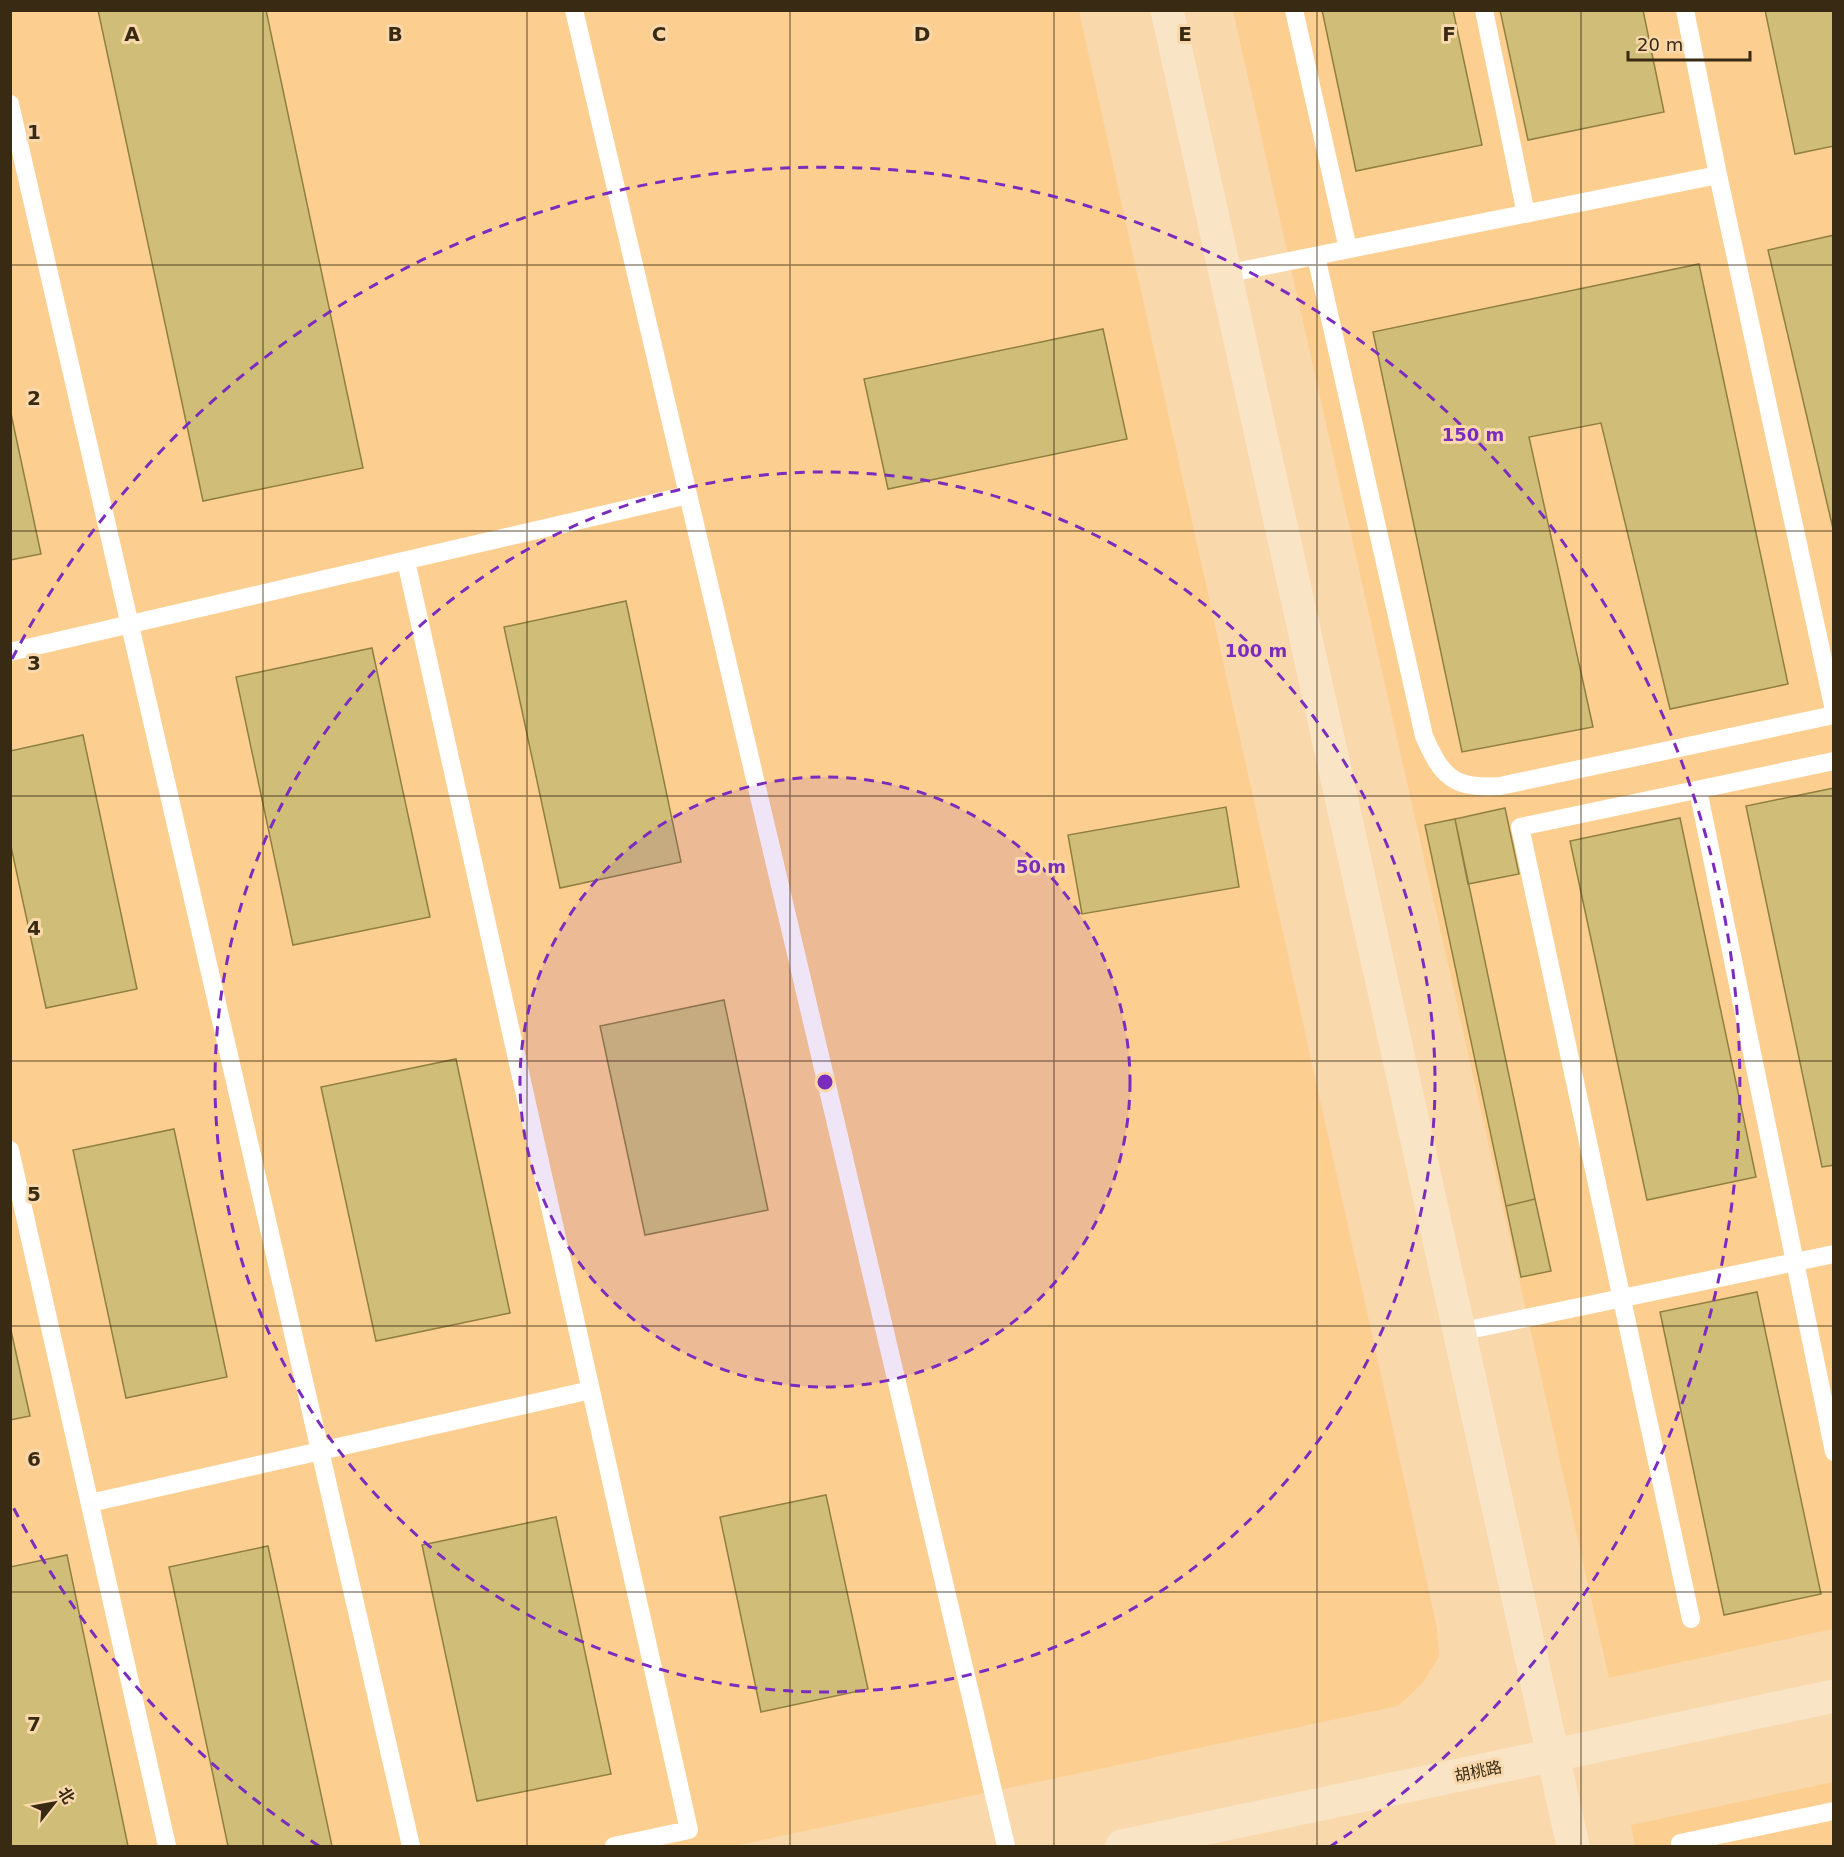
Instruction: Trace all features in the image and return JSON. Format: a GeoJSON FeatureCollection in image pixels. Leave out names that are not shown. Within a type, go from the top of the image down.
{"type":"FeatureCollection","features":[{"type":"Feature","properties":{"kind":"street"},"geometry":{"type":"LineString","coordinates":[[1167,10],[1573,1846]]}},
{"type":"Feature","properties":{"kind":"street","name":"胡桃路"},"geometry":{"type":"LineString","coordinates":[[1122,1846],[1833,1696]]}},
{"type":"Feature","properties":{"kind":"lane"},"geometry":{"type":"LineString","coordinates":[[574,10],[1006,1846]]}},
{"type":"Feature","properties":{"kind":"lane"},"geometry":{"type":"LineString","coordinates":[[1294,10],[1348,249]]}},
{"type":"Feature","properties":{"kind":"lane"},"geometry":{"type":"LineString","coordinates":[[1484,10],[1526,214]]}},
{"type":"Feature","properties":{"kind":"lane"},"geometry":{"type":"LineString","coordinates":[[1316,256],[1424,736],[1436,762],[1450,779],[1473,788],[1500,786],[1833,712],[1685,10]]}},
{"type":"Feature","properties":{"kind":"lane"},"geometry":{"type":"LineString","coordinates":[[10,104],[411,1846]]}},
{"type":"Feature","properties":{"kind":"lane"},"geometry":{"type":"LineString","coordinates":[[1225,274],[1718,175]]}},
{"type":"Feature","properties":{"kind":"lane"},"geometry":{"type":"LineString","coordinates":[[10,652],[688,495]]}},
{"type":"Feature","properties":{"kind":"lane"},"geometry":{"type":"LineString","coordinates":[[406,561],[688,1830],[614,1846]]}},
{"type":"Feature","properties":{"kind":"lane"},"geometry":{"type":"LineString","coordinates":[[1691,1619],[1520,827],[1833,761]]}},
{"type":"Feature","properties":{"kind":"lane"},"geometry":{"type":"LineString","coordinates":[[1698,790],[1833,1452]]}},
{"type":"Feature","properties":{"kind":"lane"},"geometry":{"type":"LineString","coordinates":[[10,1150],[167,1846]]}},
{"type":"Feature","properties":{"kind":"lane"},"geometry":{"type":"LineString","coordinates":[[1459,1332],[1833,1254]]}},
{"type":"Feature","properties":{"kind":"lane"},"geometry":{"type":"LineString","coordinates":[[90,1503],[591,1390]]}},
{"type":"Feature","properties":{"kind":"lane"},"geometry":{"type":"LineString","coordinates":[[1680,1846],[1680,1843],[1833,1811]]}},
{"type":"Feature","properties":{"kind":"shaded area"},"geometry":{"type":"Polygon","coordinates":[[[11,11],[1079,11],[1437,1628],[1439,1657],[1422,1684],[1398,1706],[734,1846],[11,1846],[11,11]]]}},
{"type":"Feature","properties":{"kind":"shaded area"},"geometry":{"type":"Polygon","coordinates":[[[1233,11],[1833,11],[1833,1629],[1609,1678],[1233,11]]]}},
{"type":"Feature","properties":{"kind":"shaded area"},"geometry":{"type":"Polygon","coordinates":[[[1833,1782],[1833,1846],[1635,1846],[1631,1825],[1833,1782]]]}},
{"type":"Feature","properties":{"kind":"building"},"geometry":{"type":"Polygon","coordinates":[[[98,10],[266,10],[363,468],[203,501],[98,10]]]}},
{"type":"Feature","properties":{"kind":"building"},"geometry":{"type":"Polygon","coordinates":[[[1322,10],[1453,10],[1482,145],[1356,171],[1322,10]]]}},
{"type":"Feature","properties":{"kind":"building"},"geometry":{"type":"Polygon","coordinates":[[[1500,10],[1643,10],[1664,112],[1528,140],[1500,10]]]}},
{"type":"Feature","properties":{"kind":"building"},"geometry":{"type":"Polygon","coordinates":[[[1765,10],[1834,10],[1834,146],[1795,154],[1765,10]]]}},
{"type":"Feature","properties":{"kind":"building"},"geometry":{"type":"Polygon","coordinates":[[[1834,235],[1834,533],[1768,250],[1834,235]]]}},
{"type":"Feature","properties":{"kind":"building"},"geometry":{"type":"Polygon","coordinates":[[[1699,264],[1788,684],[1670,709],[1601,423],[1529,437],[1593,727],[1462,752],[1373,332],[1699,264]]]}},
{"type":"Feature","properties":{"kind":"building"},"geometry":{"type":"Polygon","coordinates":[[[1103,329],[1127,439],[888,489],[864,379],[1103,329]]]}},
{"type":"Feature","properties":{"kind":"building"},"geometry":{"type":"Polygon","coordinates":[[[10,409],[41,554],[10,560],[10,409]]]}},
{"type":"Feature","properties":{"kind":"building"},"geometry":{"type":"Polygon","coordinates":[[[626,601],[681,862],[560,888],[504,627],[626,601]]]}},
{"type":"Feature","properties":{"kind":"building"},"geometry":{"type":"Polygon","coordinates":[[[372,648],[430,917],[293,945],[236,677],[372,648]]]}},
{"type":"Feature","properties":{"kind":"building"},"geometry":{"type":"Polygon","coordinates":[[[83,735],[137,989],[46,1008],[10,842],[10,751],[83,735]]]}},
{"type":"Feature","properties":{"kind":"building"},"geometry":{"type":"Polygon","coordinates":[[[1834,788],[1834,1165],[1822,1167],[1746,806],[1834,788]]]}},
{"type":"Feature","properties":{"kind":"building"},"geometry":{"type":"Polygon","coordinates":[[[1226,807],[1239,887],[1082,914],[1068,835],[1226,807]]]}},
{"type":"Feature","properties":{"kind":"building"},"geometry":{"type":"Polygon","coordinates":[[[1505,808],[1519,874],[1468,884],[1455,819],[1505,808]]]}},
{"type":"Feature","properties":{"kind":"building"},"geometry":{"type":"Polygon","coordinates":[[[1680,818],[1756,1177],[1647,1200],[1570,841],[1680,818]]]}},
{"type":"Feature","properties":{"kind":"building"},"geometry":{"type":"Polygon","coordinates":[[[1455,819],[1535,1199],[1506,1206],[1425,825],[1455,819]]]}},
{"type":"Feature","properties":{"kind":"building"},"geometry":{"type":"Polygon","coordinates":[[[724,1000],[768,1210],[645,1235],[600,1026],[724,1000]]]}},
{"type":"Feature","properties":{"kind":"building"},"geometry":{"type":"Polygon","coordinates":[[[456,1059],[510,1313],[376,1341],[321,1087],[456,1059]]]}},
{"type":"Feature","properties":{"kind":"building"},"geometry":{"type":"Polygon","coordinates":[[[174,1129],[227,1377],[126,1398],[73,1150],[174,1129]]]}},
{"type":"Feature","properties":{"kind":"building"},"geometry":{"type":"Polygon","coordinates":[[[1535,1199],[1551,1271],[1521,1277],[1506,1206],[1535,1199]]]}},
{"type":"Feature","properties":{"kind":"building"},"geometry":{"type":"Polygon","coordinates":[[[1757,1292],[1821,1594],[1724,1615],[1660,1312],[1757,1292]]]}},
{"type":"Feature","properties":{"kind":"building"},"geometry":{"type":"Polygon","coordinates":[[[10,1326],[30,1416],[10,1420],[10,1326]]]}},
{"type":"Feature","properties":{"kind":"building"},"geometry":{"type":"Polygon","coordinates":[[[826,1495],[868,1689],[761,1712],[720,1517],[826,1495]]]}},
{"type":"Feature","properties":{"kind":"building"},"geometry":{"type":"Polygon","coordinates":[[[556,1517],[611,1774],[477,1801],[422,1545],[556,1517]]]}},
{"type":"Feature","properties":{"kind":"building"},"geometry":{"type":"Polygon","coordinates":[[[268,1546],[332,1846],[228,1846],[169,1567],[268,1546]]]}},
{"type":"Feature","properties":{"kind":"building"},"geometry":{"type":"Polygon","coordinates":[[[67,1555],[128,1846],[10,1846],[10,1567],[67,1555]]]}}]}
